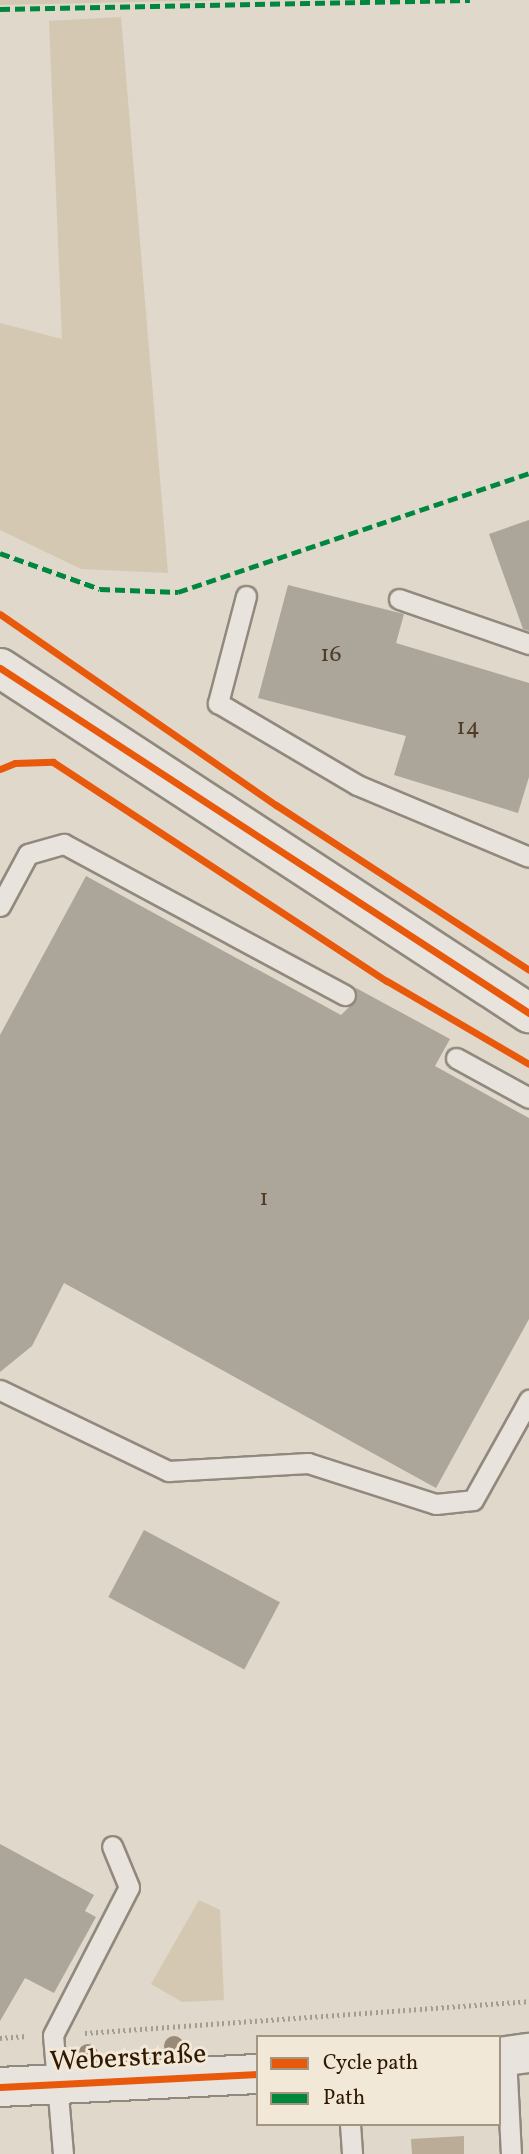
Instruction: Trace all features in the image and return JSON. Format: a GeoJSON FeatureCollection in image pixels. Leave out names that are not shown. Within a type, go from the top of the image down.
{"type":"FeatureCollection","features":[{"type":"Feature","properties":{"kind":"street"},"geometry":{"type":"LineString","coordinates":[[0,669],[529,1013]]}},
{"type":"Feature","properties":{"kind":"street","name":"Weberstraße"},"geometry":{"type":"LineString","coordinates":[[0,2087],[256,2074]]}},
{"type":"Feature","properties":{"kind":"lane"},"geometry":{"type":"LineString","coordinates":[[246,596],[218,704],[357,785],[529,857]]}},
{"type":"Feature","properties":{"kind":"lane"},"geometry":{"type":"LineString","coordinates":[[399,599],[529,644]]}},
{"type":"Feature","properties":{"kind":"lane"},"geometry":{"type":"LineString","coordinates":[[0,906],[29,854],[64,844],[345,995]]}},
{"type":"Feature","properties":{"kind":"lane"},"geometry":{"type":"LineString","coordinates":[[456,1058],[529,1098]]}},
{"type":"Feature","properties":{"kind":"lane"},"geometry":{"type":"LineString","coordinates":[[0,1390],[168,1471],[308,1463],[436,1504],[473,1500],[529,1400]]}},
{"type":"Feature","properties":{"kind":"lane"},"geometry":{"type":"LineString","coordinates":[[63,2154],[53,2035],[130,1887],[112,1846]]}},
{"type":"Feature","properties":{"kind":"lane"},"geometry":{"type":"LineString","coordinates":[[511,2055],[512,2154]]}},
{"type":"Feature","properties":{"kind":"lane"},"geometry":{"type":"LineString","coordinates":[[350,2126],[352,2154]]}},
{"type":"Feature","properties":{"kind":"path"},"geometry":{"type":"LineString","coordinates":[[0,2038],[529,2001]]}},
{"type":"Feature","properties":{"kind":"shaded area"},"geometry":{"type":"Polygon","coordinates":[[[0,0],[224,0],[0,5],[0,0]]]}},
{"type":"Feature","properties":{"kind":"shaded area"},"geometry":{"type":"Polygon","coordinates":[[[121,17],[168,573],[81,569],[0,530],[0,323],[62,339],[49,21],[121,17]]]}},
{"type":"Feature","properties":{"kind":"shaded area"},"geometry":{"type":"Polygon","coordinates":[[[199,1900],[220,1910],[224,2000],[182,2002],[151,1984],[199,1900]]]}},
{"type":"Feature","properties":{"kind":"shaded area"},"geometry":{"type":"Polygon","coordinates":[[[464,2136],[464,2154],[412,2154],[411,2139],[464,2136]]]}},
{"type":"Feature","properties":{"kind":"building"},"geometry":{"type":"Polygon","coordinates":[[[529,520],[529,631],[523,629],[489,534],[529,520]]]}},
{"type":"Feature","properties":{"kind":"building"},"geometry":{"type":"Polygon","coordinates":[[[288,585],[404,614],[396,643],[529,683],[529,777],[518,813],[394,775],[406,736],[258,698],[288,585]]]}},
{"type":"Feature","properties":{"kind":"building"},"geometry":{"type":"Polygon","coordinates":[[[86,876],[341,1015],[355,1001],[356,988],[450,1039],[435,1066],[529,1118],[529,1319],[436,1488],[64,1283],[32,1346],[0,1372],[0,1035],[86,876]]]}},
{"type":"Feature","properties":{"kind":"building"},"geometry":{"type":"Polygon","coordinates":[[[144,1530],[280,1602],[244,1669],[108,1597],[144,1530]]]}},
{"type":"Feature","properties":{"kind":"building"},"geometry":{"type":"Polygon","coordinates":[[[0,1844],[94,1895],[85,1911],[96,1917],[54,1993],[25,1978],[0,2021],[0,1844]]]}},
{"type":"Feature","properties":{"kind":"marked path"},"geometry":{"type":"LineString","coordinates":[[0,9],[470,0]]}},
{"type":"Feature","properties":{"kind":"marked path"},"geometry":{"type":"LineString","coordinates":[[0,553],[100,589],[178,592],[529,473]]}},
{"type":"Feature","properties":{"kind":"cycle path"},"geometry":{"type":"LineString","coordinates":[[0,614],[276,805],[529,970]]}},
{"type":"Feature","properties":{"kind":"cycle path"},"geometry":{"type":"LineString","coordinates":[[0,668],[529,1013]]}},
{"type":"Feature","properties":{"kind":"cycle path"},"geometry":{"type":"LineString","coordinates":[[0,769],[15,763],[53,762],[387,981],[529,1064]]}},
{"type":"Feature","properties":{"kind":"cycle path"},"geometry":{"type":"LineString","coordinates":[[0,2087],[256,2074]]}}]}
